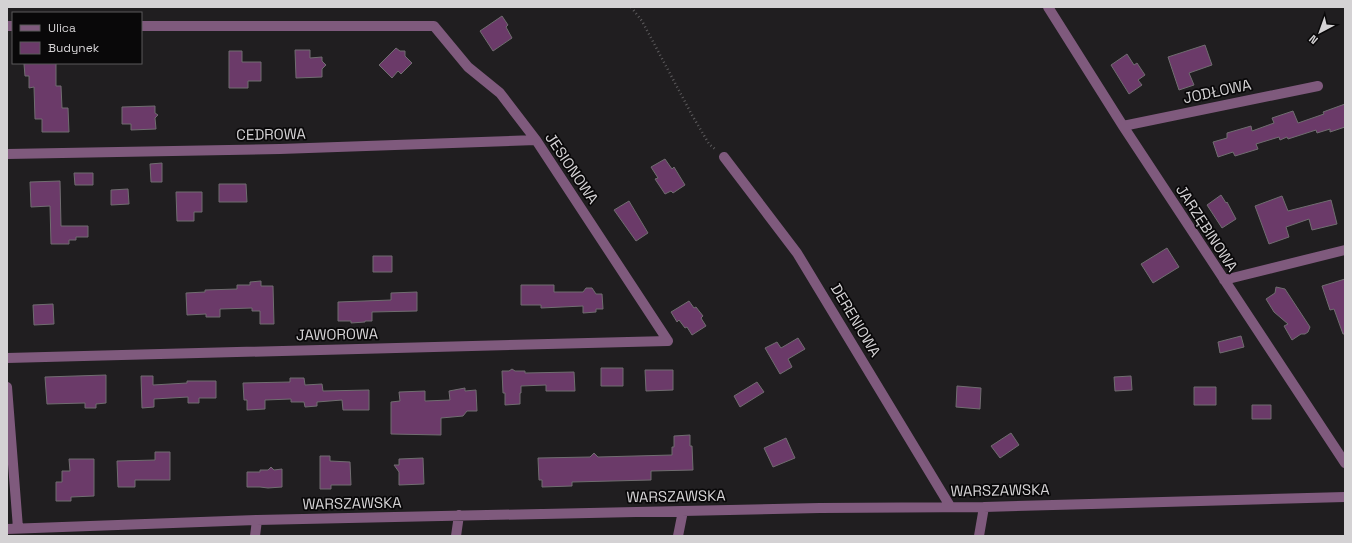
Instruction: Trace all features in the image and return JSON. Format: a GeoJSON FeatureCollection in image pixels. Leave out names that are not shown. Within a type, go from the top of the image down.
{"type":"FeatureCollection","features":[{"type":"Feature","properties":{"kind":"street","name":"JARZĘBINOWA"},"geometry":{"type":"LineString","coordinates":[[1048,7],[1123,126],[1345,463]]}},
{"type":"Feature","properties":{"kind":"street","name":"JESIONOWA"},"geometry":{"type":"LineString","coordinates":[[142,26],[434,26],[468,67],[500,93],[536,140],[668,341]]}},
{"type":"Feature","properties":{"kind":"street","name":"JODŁOWA"},"geometry":{"type":"LineString","coordinates":[[1123,126],[1318,86]]}},
{"type":"Feature","properties":{"kind":"street","name":"CEDROWA"},"geometry":{"type":"LineString","coordinates":[[7,154],[280,149],[536,140]]}},
{"type":"Feature","properties":{"kind":"street","name":"DERENIOWA"},"geometry":{"type":"LineString","coordinates":[[724,157],[797,253],[950,506]]}},
{"type":"Feature","properties":{"kind":"street"},"geometry":{"type":"LineString","coordinates":[[1224,280],[1345,250]]}},
{"type":"Feature","properties":{"kind":"street","name":"JAWOROWA"},"geometry":{"type":"LineString","coordinates":[[7,358],[668,341]]}},
{"type":"Feature","properties":{"kind":"street"},"geometry":{"type":"LineString","coordinates":[[7,387],[18,528]]}},
{"type":"Feature","properties":{"kind":"street","name":"WARSZAWSKA"},"geometry":{"type":"LineString","coordinates":[[7,529],[257,520],[459,515],[950,506],[984,507],[1345,497]]}},
{"type":"Feature","properties":{"kind":"street"},"geometry":{"type":"LineString","coordinates":[[978,536],[984,507]]}},
{"type":"Feature","properties":{"kind":"street"},"geometry":{"type":"LineString","coordinates":[[678,536],[683,511]]}},
{"type":"Feature","properties":{"kind":"street"},"geometry":{"type":"LineString","coordinates":[[456,536],[459,515]]}},
{"type":"Feature","properties":{"kind":"street"},"geometry":{"type":"LineString","coordinates":[[255,536],[257,520]]}},
{"type":"Feature","properties":{"kind":"path"},"geometry":{"type":"LineString","coordinates":[[631,7],[642,21],[709,144],[724,157]]}},
{"type":"Feature","properties":{"kind":"building"},"geometry":{"type":"Polygon","coordinates":[[[502,16],[508,25],[506,27],[512,38],[493,51],[480,31],[502,16]]]}},
{"type":"Feature","properties":{"kind":"building"},"geometry":{"type":"Polygon","coordinates":[[[1205,45],[1212,65],[1189,73],[1194,85],[1179,90],[1168,57],[1205,45]]]}},
{"type":"Feature","properties":{"kind":"building"},"geometry":{"type":"Polygon","coordinates":[[[396,48],[400,51],[405,51],[405,56],[412,63],[401,74],[398,71],[392,78],[379,65],[396,48]]]}},
{"type":"Feature","properties":{"kind":"building"},"geometry":{"type":"Polygon","coordinates":[[[295,50],[310,50],[310,58],[322,57],[322,61],[326,65],[322,69],[322,77],[296,78],[295,50]]]}},
{"type":"Feature","properties":{"kind":"building"},"geometry":{"type":"Polygon","coordinates":[[[229,51],[242,51],[242,62],[261,62],[261,81],[248,81],[248,88],[229,88],[229,51]]]}},
{"type":"Feature","properties":{"kind":"building"},"geometry":{"type":"Polygon","coordinates":[[[1127,54],[1134,65],[1137,63],[1145,75],[1138,80],[1142,85],[1129,94],[1111,65],[1127,54]]]}},
{"type":"Feature","properties":{"kind":"building"},"geometry":{"type":"Polygon","coordinates":[[[24,64],[56,64],[56,86],[61,86],[62,108],[68,108],[69,132],[42,132],[42,119],[35,119],[34,87],[29,88],[29,76],[25,76],[24,64]]]}},
{"type":"Feature","properties":{"kind":"building"},"geometry":{"type":"Polygon","coordinates":[[[1345,104],[1345,127],[1330,132],[1330,129],[1317,133],[1316,130],[1288,139],[1287,137],[1280,140],[1279,137],[1256,144],[1258,149],[1235,156],[1233,152],[1218,157],[1213,142],[1227,138],[1227,133],[1251,126],[1252,131],[1274,123],[1272,118],[1293,111],[1298,123],[1324,114],[1323,112],[1345,104]]]}},
{"type":"Feature","properties":{"kind":"building"},"geometry":{"type":"Polygon","coordinates":[[[155,106],[155,113],[158,115],[155,118],[156,129],[131,130],[131,124],[122,124],[122,107],[155,106]]]}},
{"type":"Feature","properties":{"kind":"building"},"geometry":{"type":"Polygon","coordinates":[[[665,159],[672,169],[674,167],[685,185],[673,193],[671,191],[665,194],[655,179],[658,178],[651,167],[665,159]]]}},
{"type":"Feature","properties":{"kind":"building"},"geometry":{"type":"Polygon","coordinates":[[[162,163],[162,182],[151,182],[150,164],[162,163]]]}},
{"type":"Feature","properties":{"kind":"building"},"geometry":{"type":"Polygon","coordinates":[[[74,173],[93,173],[93,185],[75,185],[74,173]]]}},
{"type":"Feature","properties":{"kind":"building"},"geometry":{"type":"Polygon","coordinates":[[[60,181],[61,226],[88,226],[88,237],[76,237],[76,240],[69,240],[69,244],[51,244],[50,206],[31,207],[30,182],[60,181]]]}},
{"type":"Feature","properties":{"kind":"building"},"geometry":{"type":"Polygon","coordinates":[[[219,184],[246,184],[247,202],[219,202],[219,184]]]}},
{"type":"Feature","properties":{"kind":"building"},"geometry":{"type":"Polygon","coordinates":[[[128,189],[129,204],[111,205],[111,190],[128,189]]]}},
{"type":"Feature","properties":{"kind":"building"},"geometry":{"type":"Polygon","coordinates":[[[176,192],[202,192],[202,212],[194,212],[194,221],[177,221],[176,192]]]}},
{"type":"Feature","properties":{"kind":"building"},"geometry":{"type":"Polygon","coordinates":[[[1221,195],[1226,203],[1227,202],[1236,219],[1222,228],[1207,205],[1221,195]]]}},
{"type":"Feature","properties":{"kind":"building"},"geometry":{"type":"Polygon","coordinates":[[[1282,196],[1288,211],[1331,200],[1337,224],[1312,230],[1309,219],[1286,227],[1289,237],[1269,244],[1255,206],[1282,196]]]}},
{"type":"Feature","properties":{"kind":"building"},"geometry":{"type":"Polygon","coordinates":[[[629,201],[648,233],[636,241],[614,210],[629,201]]]}},
{"type":"Feature","properties":{"kind":"building"},"geometry":{"type":"Polygon","coordinates":[[[1167,248],[1179,267],[1153,283],[1141,264],[1167,248]]]}},
{"type":"Feature","properties":{"kind":"building"},"geometry":{"type":"Polygon","coordinates":[[[373,256],[392,256],[392,272],[373,272],[373,256]]]}},
{"type":"Feature","properties":{"kind":"building"},"geometry":{"type":"Polygon","coordinates":[[[1345,279],[1345,334],[1343,334],[1334,309],[1330,310],[1322,286],[1345,279]]]}},
{"type":"Feature","properties":{"kind":"building"},"geometry":{"type":"Polygon","coordinates":[[[261,281],[261,286],[273,286],[274,324],[260,324],[260,311],[252,311],[252,308],[220,309],[220,317],[206,317],[206,314],[187,315],[186,293],[205,292],[205,290],[237,289],[237,285],[250,285],[250,282],[261,281]]]}},
{"type":"Feature","properties":{"kind":"building"},"geometry":{"type":"Polygon","coordinates":[[[521,285],[554,285],[554,292],[583,292],[586,288],[592,288],[596,294],[602,294],[603,309],[596,309],[596,312],[583,313],[583,306],[541,308],[541,305],[521,305],[521,285]]]}},
{"type":"Feature","properties":{"kind":"building"},"geometry":{"type":"Polygon","coordinates":[[[1276,287],[1285,289],[1310,327],[1308,332],[1301,334],[1292,340],[1284,326],[1288,324],[1274,312],[1266,299],[1275,293],[1276,287]]]}},
{"type":"Feature","properties":{"kind":"building"},"geometry":{"type":"Polygon","coordinates":[[[417,292],[417,311],[372,312],[372,321],[351,323],[351,321],[338,321],[338,302],[391,300],[391,293],[417,292]]]}},
{"type":"Feature","properties":{"kind":"building"},"geometry":{"type":"Polygon","coordinates":[[[689,301],[703,316],[701,318],[706,326],[692,335],[687,327],[685,328],[679,320],[677,322],[671,312],[689,301]]]}},
{"type":"Feature","properties":{"kind":"building"},"geometry":{"type":"Polygon","coordinates":[[[53,304],[54,324],[34,325],[33,305],[53,304]]]}},
{"type":"Feature","properties":{"kind":"building"},"geometry":{"type":"Polygon","coordinates":[[[1241,336],[1244,347],[1220,353],[1218,342],[1241,336]]]}},
{"type":"Feature","properties":{"kind":"building"},"geometry":{"type":"Polygon","coordinates":[[[798,338],[805,349],[788,359],[792,367],[780,374],[765,348],[777,342],[781,348],[798,338]]]}},
{"type":"Feature","properties":{"kind":"building"},"geometry":{"type":"Polygon","coordinates":[[[601,368],[623,368],[623,386],[601,386],[601,368]]]}},
{"type":"Feature","properties":{"kind":"building"},"geometry":{"type":"Polygon","coordinates":[[[512,369],[515,371],[525,371],[525,373],[574,372],[575,391],[546,391],[546,385],[521,386],[520,404],[505,405],[502,371],[509,371],[512,369]]]}},
{"type":"Feature","properties":{"kind":"building"},"geometry":{"type":"Polygon","coordinates":[[[645,370],[673,370],[673,390],[646,391],[645,370]]]}},
{"type":"Feature","properties":{"kind":"building"},"geometry":{"type":"Polygon","coordinates":[[[106,375],[106,403],[96,404],[96,408],[85,408],[85,403],[47,404],[45,377],[106,375]]]}},
{"type":"Feature","properties":{"kind":"building"},"geometry":{"type":"Polygon","coordinates":[[[141,376],[153,376],[153,385],[187,383],[187,381],[216,381],[216,398],[199,398],[199,403],[188,403],[188,397],[154,399],[154,407],[142,408],[141,376]]]}},
{"type":"Feature","properties":{"kind":"building"},"geometry":{"type":"Polygon","coordinates":[[[1131,376],[1132,390],[1115,391],[1114,377],[1131,376]]]}},
{"type":"Feature","properties":{"kind":"building"},"geometry":{"type":"Polygon","coordinates":[[[290,378],[304,378],[305,385],[322,384],[323,391],[369,390],[369,410],[343,410],[342,400],[317,402],[317,406],[305,407],[304,402],[291,402],[291,399],[265,400],[265,409],[247,410],[247,400],[244,400],[243,383],[290,382],[290,378]]]}},
{"type":"Feature","properties":{"kind":"building"},"geometry":{"type":"Polygon","coordinates":[[[757,382],[764,392],[740,407],[734,396],[757,382]]]}},
{"type":"Feature","properties":{"kind":"building"},"geometry":{"type":"Polygon","coordinates":[[[957,386],[981,388],[980,409],[956,407],[957,386]]]}},
{"type":"Feature","properties":{"kind":"building"},"geometry":{"type":"Polygon","coordinates":[[[1194,387],[1216,387],[1216,405],[1194,405],[1194,387]]]}},
{"type":"Feature","properties":{"kind":"building"},"geometry":{"type":"Polygon","coordinates":[[[465,388],[465,391],[476,390],[477,411],[467,411],[463,416],[441,418],[441,435],[391,434],[391,402],[400,401],[399,392],[425,391],[425,401],[450,400],[449,391],[465,388]]]}},
{"type":"Feature","properties":{"kind":"building"},"geometry":{"type":"Polygon","coordinates":[[[1252,405],[1271,405],[1271,419],[1252,419],[1252,405]]]}},
{"type":"Feature","properties":{"kind":"building"},"geometry":{"type":"Polygon","coordinates":[[[1011,433],[1019,445],[1000,458],[991,446],[1011,433]]]}},
{"type":"Feature","properties":{"kind":"building"},"geometry":{"type":"Polygon","coordinates":[[[690,435],[693,470],[651,471],[651,480],[572,482],[572,486],[542,487],[542,480],[539,480],[538,458],[590,457],[594,453],[598,457],[672,455],[674,436],[690,435]]]}},
{"type":"Feature","properties":{"kind":"building"},"geometry":{"type":"Polygon","coordinates":[[[786,438],[795,458],[773,467],[764,448],[786,438]]]}},
{"type":"Feature","properties":{"kind":"building"},"geometry":{"type":"Polygon","coordinates":[[[155,452],[170,452],[170,480],[135,480],[135,487],[118,487],[117,461],[155,460],[155,452]]]}},
{"type":"Feature","properties":{"kind":"building"},"geometry":{"type":"Polygon","coordinates":[[[320,456],[330,456],[330,461],[350,462],[351,485],[331,485],[331,489],[320,489],[320,456]]]}},
{"type":"Feature","properties":{"kind":"building"},"geometry":{"type":"Polygon","coordinates":[[[423,458],[424,484],[399,485],[399,472],[394,465],[399,465],[399,459],[423,458]]]}},
{"type":"Feature","properties":{"kind":"building"},"geometry":{"type":"Polygon","coordinates":[[[69,459],[94,459],[94,496],[71,497],[71,501],[56,501],[56,482],[62,482],[62,471],[70,471],[69,459]]]}},
{"type":"Feature","properties":{"kind":"building"},"geometry":{"type":"Polygon","coordinates":[[[271,467],[274,470],[282,469],[282,487],[247,487],[247,472],[260,472],[260,470],[268,470],[271,467]]]}}]}
